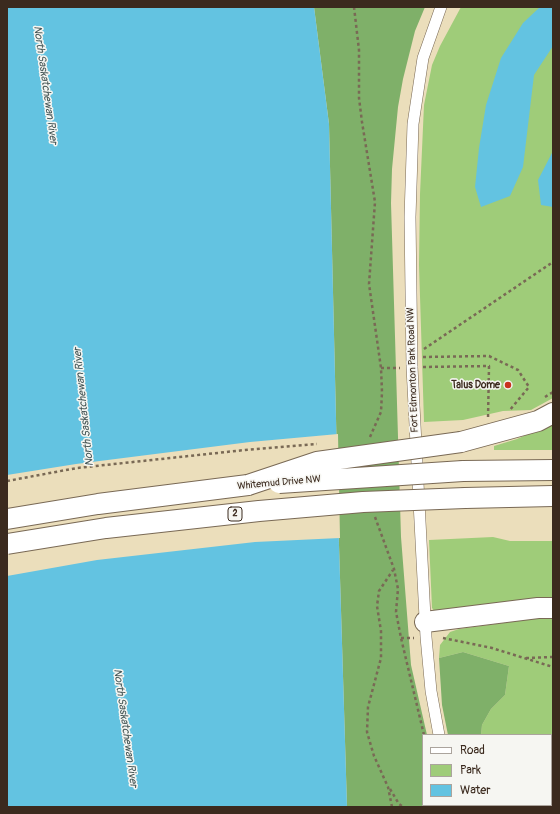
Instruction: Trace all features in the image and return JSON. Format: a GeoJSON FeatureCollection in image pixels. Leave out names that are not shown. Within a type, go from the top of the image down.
{"type":"FeatureCollection","features":[{"type":"Feature","properties":{"kind":"highway"},"geometry":{"type":"LineString","coordinates":[[248,485],[317,462],[461,442],[531,423],[553,413]]}},
{"type":"Feature","properties":{"kind":"highway","name":"Whitemud Drive NW"},"geometry":{"type":"LineString","coordinates":[[7,519],[98,504],[248,485],[463,471],[553,470]]}},
{"type":"Feature","properties":{"kind":"highway","name":"2"},"geometry":{"type":"LineString","coordinates":[[7,544],[106,528],[259,511],[363,502],[553,496]]}},
{"type":"Feature","properties":{"kind":"highway"},"geometry":{"type":"LineString","coordinates":[[425,629],[538,608],[553,608]]}},
{"type":"Feature","properties":{"kind":"street","name":"Fort Edmonton Park Road NW"},"geometry":{"type":"LineString","coordinates":[[439,734],[431,691],[425,629],[412,358],[410,217],[413,124],[423,58],[441,7]]}},
{"type":"Feature","properties":{"kind":"path"},"geometry":{"type":"LineString","coordinates":[[354,7],[362,122],[376,202],[369,284],[381,368],[382,392],[381,412],[370,440]]}},
{"type":"Feature","properties":{"kind":"path"},"geometry":{"type":"LineString","coordinates":[[412,358],[553,262]]}},
{"type":"Feature","properties":{"kind":"path"},"geometry":{"type":"LineString","coordinates":[[412,358],[489,356],[518,370],[529,387],[506,415]]}},
{"type":"Feature","properties":{"kind":"path"},"geometry":{"type":"LineString","coordinates":[[421,367],[489,366],[488,419]]}},
{"type":"Feature","properties":{"kind":"path"},"geometry":{"type":"LineString","coordinates":[[363,438],[378,437]]}},
{"type":"Feature","properties":{"kind":"path"},"geometry":{"type":"LineString","coordinates":[[7,481],[78,468],[320,443]]}},
{"type":"Feature","properties":{"kind":"path"},"geometry":{"type":"LineString","coordinates":[[373,512],[394,570],[398,590],[396,612],[424,734]]}},
{"type":"Feature","properties":{"kind":"path"},"geometry":{"type":"LineString","coordinates":[[394,570],[379,591],[377,606],[381,631],[382,658],[368,707],[367,732],[374,756],[388,787],[399,804],[403,807]]}},
{"type":"Feature","properties":{"kind":"path"},"geometry":{"type":"LineString","coordinates":[[401,638],[425,629],[448,638],[451,641],[492,648],[553,667]]}},
{"type":"Feature","properties":{"kind":"path"},"geometry":{"type":"LineString","coordinates":[[523,658],[553,657]]}},
{"type":"Feature","properties":{"kind":"path"},"geometry":{"type":"LineString","coordinates":[[388,787],[392,807]]}},
{"type":"Feature","properties":{"kind":"green space"},"geometry":{"type":"Polygon","coordinates":[[[314,7],[425,7],[415,31],[403,79],[398,107],[392,169],[391,203],[401,537],[411,665],[427,734],[422,734],[422,806],[460,807],[347,807],[329,124],[314,7]]]}},
{"type":"Feature","properties":{"kind":"green space"},"geometry":{"type":"Polygon","coordinates":[[[461,7],[553,7],[553,398],[531,410],[503,411],[463,420],[424,422],[419,265],[420,194],[424,105],[432,65],[440,46],[461,7]]]}},
{"type":"Feature","properties":{"kind":"green space"},"geometry":{"type":"Polygon","coordinates":[[[553,423],[553,450],[494,450],[494,446],[517,439],[553,423]]]}},
{"type":"Feature","properties":{"kind":"green space"},"geometry":{"type":"Polygon","coordinates":[[[493,537],[510,541],[553,541],[553,599],[435,612],[432,608],[429,540],[493,537]]]}},
{"type":"Feature","properties":{"kind":"green space"},"geometry":{"type":"Polygon","coordinates":[[[532,619],[553,619],[553,748],[552,734],[481,734],[482,725],[491,709],[505,695],[509,666],[463,652],[439,658],[440,645],[450,632],[459,629],[532,619]]]}},
{"type":"Feature","properties":{"kind":"green space"},"geometry":{"type":"Polygon","coordinates":[[[463,652],[509,666],[505,695],[491,709],[482,725],[481,734],[448,734],[442,705],[439,658],[463,652]]]}},
{"type":"Feature","properties":{"kind":"water","name":"North Saskatchewan River"},"geometry":{"type":"Polygon","coordinates":[[[7,7],[314,7],[329,124],[347,807],[7,807],[7,7]]]}},
{"type":"Feature","properties":{"kind":"water"},"geometry":{"type":"Polygon","coordinates":[[[540,7],[553,7],[553,46],[534,75],[523,167],[510,196],[481,207],[475,187],[479,148],[486,105],[501,58],[523,23],[540,7]]]}},
{"type":"Feature","properties":{"kind":"water"},"geometry":{"type":"Polygon","coordinates":[[[553,151],[553,207],[541,205],[538,180],[553,151]]]}},
{"type":"Feature","properties":{"kind":"pier"},"geometry":{"type":"Polygon","coordinates":[[[338,434],[340,538],[255,542],[97,560],[7,576],[7,475],[76,464],[250,442],[338,434]]]}},
{"type":"Feature","properties":{"kind":"place","name":"Talus Dome"},"geometry":{"type":"Point","coordinates":[508,385]}}]}
